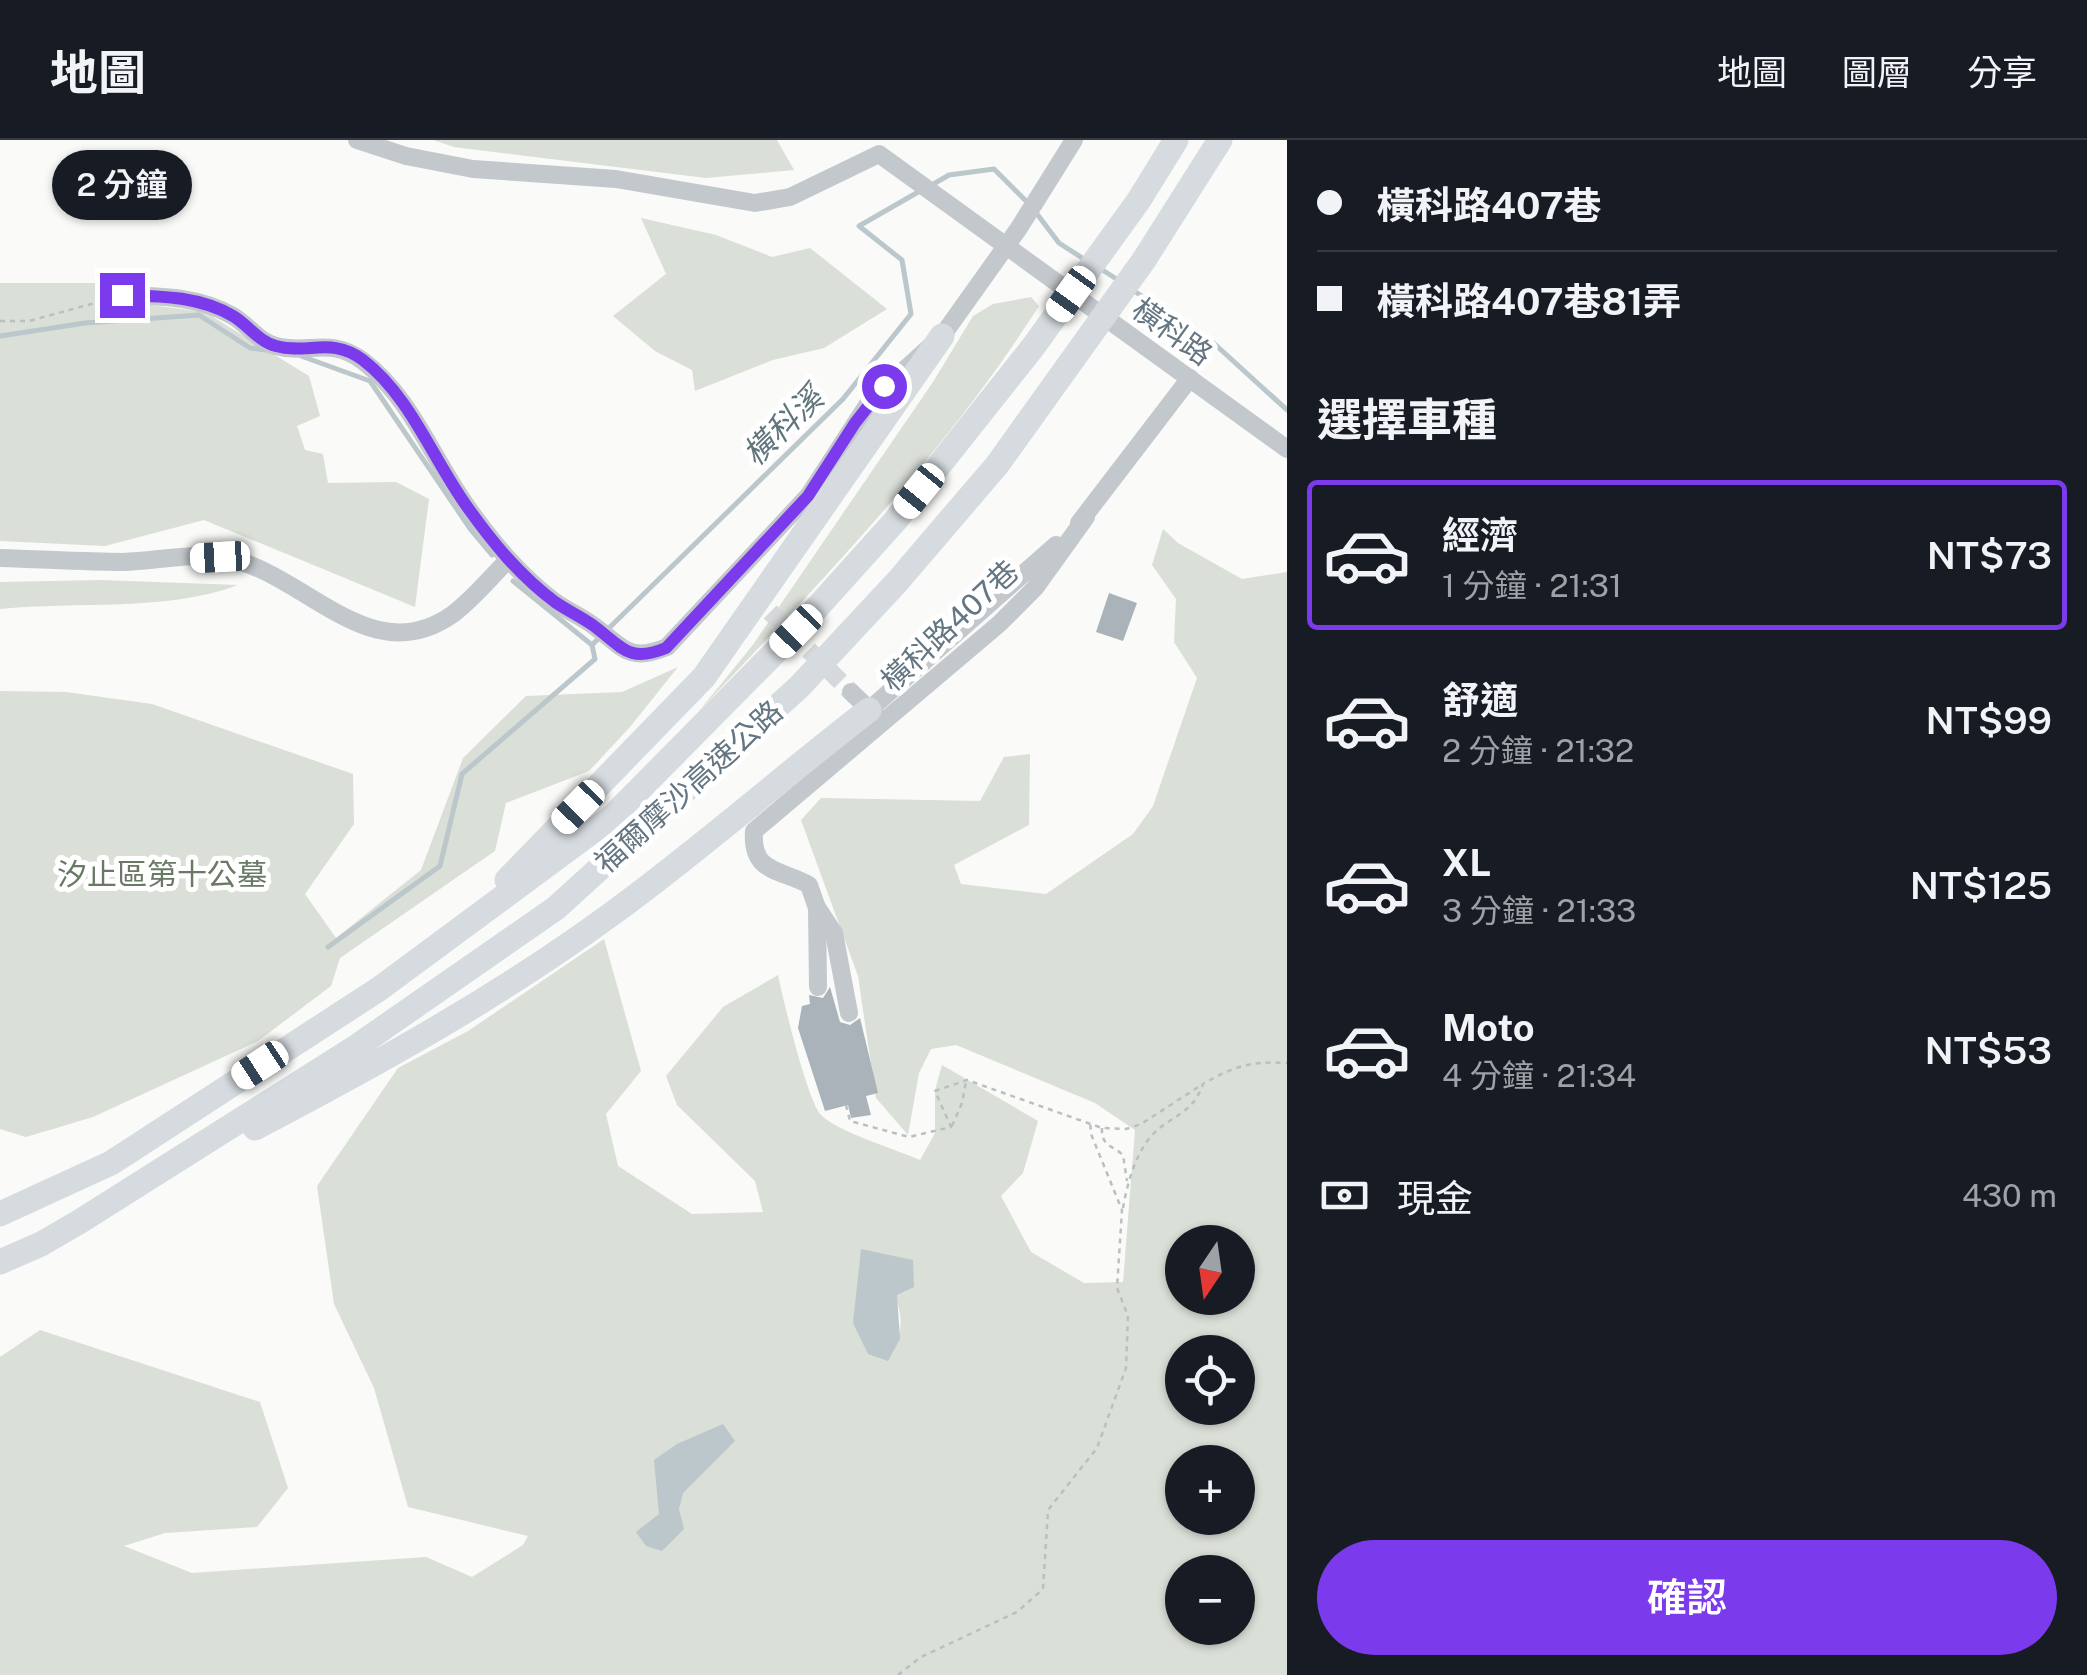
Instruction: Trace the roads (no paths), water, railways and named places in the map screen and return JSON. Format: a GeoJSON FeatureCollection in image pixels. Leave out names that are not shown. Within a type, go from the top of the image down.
{"type":"FeatureCollection","features":[{"type":"Feature","properties":{"kind":"highway","name":"福爾摩沙高速公路"},"geometry":{"type":"LineString","coordinates":[[0,1214],[111,1163],[379,989],[613,816],[796,631],[894,522],[1034,346],[1176,140]]}},
{"type":"Feature","properties":{"kind":"highway","name":"福爾摩沙高速公路"},"geometry":{"type":"LineString","coordinates":[[0,1262],[79,1222],[356,1047],[556,908],[799,687],[997,466],[1144,260],[1220,140]]}},
{"type":"Feature","properties":{"kind":"highway"},"geometry":{"type":"LineString","coordinates":[[452,937],[704,677],[942,336]]}},
{"type":"Feature","properties":{"kind":"highway"},"geometry":{"type":"LineString","coordinates":[[79,1222],[411,1045],[495,993],[642,892],[868,709]]}},
{"type":"Feature","properties":{"kind":"street","name":"橫科路"},"geometry":{"type":"LineString","coordinates":[[357,140],[406,156],[473,169],[616,180],[755,204],[790,197],[879,154],[1287,449]]}},
{"type":"Feature","properties":{"kind":"street"},"geometry":{"type":"LineString","coordinates":[[122,295],[173,296],[212,305],[280,348],[334,346],[354,354],[385,380],[467,507],[508,560],[546,595],[624,650],[646,656],[666,648],[734,576],[817,485],[870,401],[942,336],[1070,143]]}},
{"type":"Feature","properties":{"kind":"street"},"geometry":{"type":"LineString","coordinates":[[849,1013],[834,933],[817,908],[809,885],[767,868],[759,860],[754,831],[868,709],[987,610],[1086,517],[1190,378]]}},
{"type":"Feature","properties":{"kind":"street"},"geometry":{"type":"LineString","coordinates":[[0,558],[122,562],[220,557],[259,568],[361,627],[386,634],[419,631],[453,614],[508,560]]}},
{"type":"Feature","properties":{"kind":"street"},"geometry":{"type":"LineString","coordinates":[[734,576],[751,592]]}},
{"type":"Feature","properties":{"kind":"street"},"geometry":{"type":"LineString","coordinates":[[817,908],[818,987]]}},
{"type":"Feature","properties":{"kind":"waterway","name":"橫科溪"},"geometry":{"type":"LineString","coordinates":[[930,186],[949,175],[994,169],[1027,202]]}},
{"type":"Feature","properties":{"kind":"waterway","name":"橫科溪"},"geometry":{"type":"LineString","coordinates":[[607,630],[843,399],[911,314],[902,260],[859,226],[920,191]]}},
{"type":"Feature","properties":{"kind":"waterway","name":"橫科溪"},"geometry":{"type":"LineString","coordinates":[[1034,210],[1059,243],[1087,261]]}},
{"type":"Feature","properties":{"kind":"waterway","name":"橫科溪"},"geometry":{"type":"LineString","coordinates":[[1101,269],[1121,282]]}},
{"type":"Feature","properties":{"kind":"waterway","name":"橫科溪"},"geometry":{"type":"LineString","coordinates":[[1134,291],[1208,338],[1287,410]]}},
{"type":"Feature","properties":{"kind":"waterway","name":"橫科溪"},"geometry":{"type":"LineString","coordinates":[[0,336],[85,323],[199,315],[250,348],[266,350]]}},
{"type":"Feature","properties":{"kind":"waterway","name":"橫科溪"},"geometry":{"type":"LineString","coordinates":[[301,356],[370,381],[492,555]]}},
{"type":"Feature","properties":{"kind":"waterway","name":"橫科溪"},"geometry":{"type":"LineString","coordinates":[[513,581],[592,645],[599,638]]}},
{"type":"Feature","properties":{"kind":"waterway"},"geometry":{"type":"LineString","coordinates":[[328,947],[440,866],[462,774],[595,659],[592,645]]}},
{"type":"Feature","properties":{"kind":"tunnel"},"geometry":{"type":"LineString","coordinates":[[751,593],[851,692]]}},
{"type":"Feature","properties":{"kind":"park label","name":"汐止區第十公墓"},"geometry":{"type":"Point","coordinates":[162,875]}}]}
